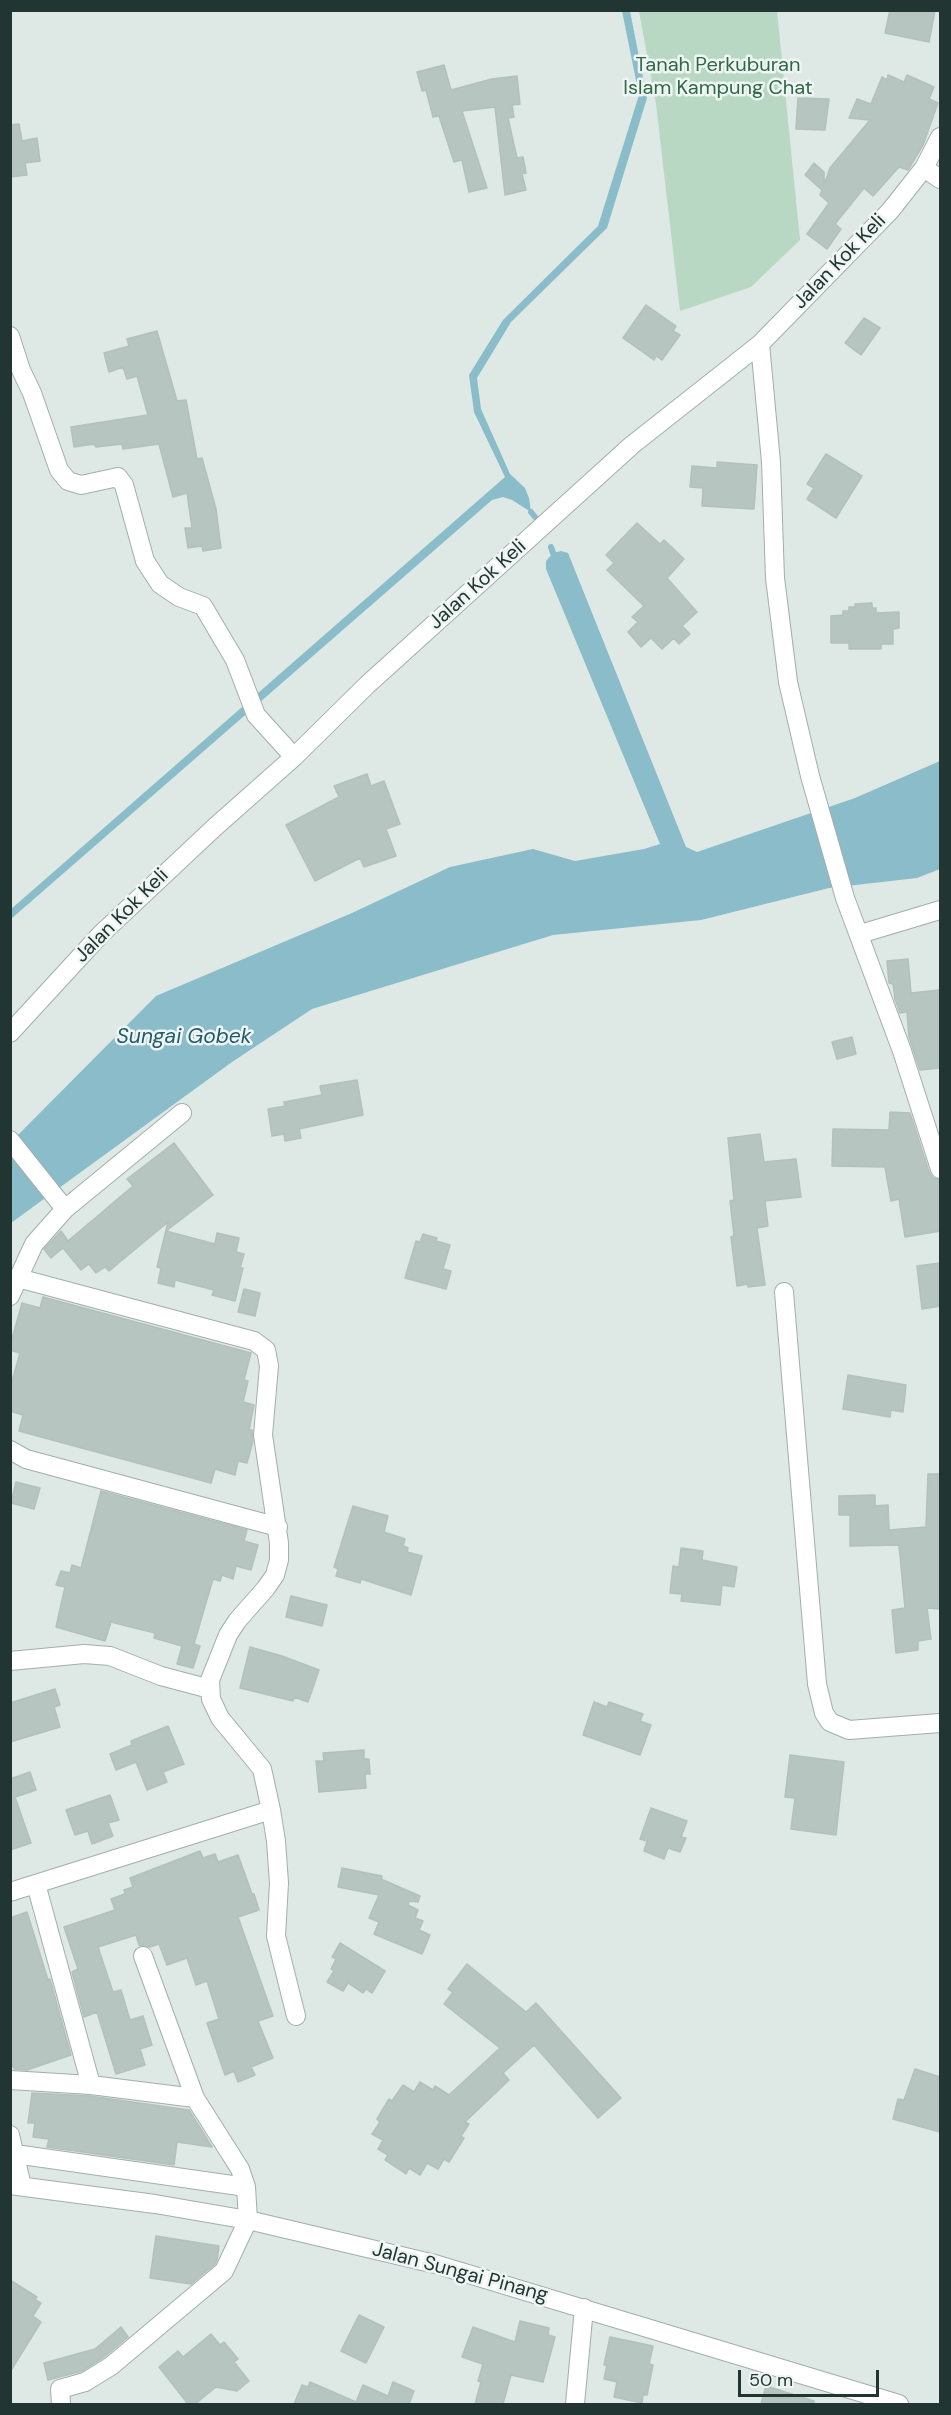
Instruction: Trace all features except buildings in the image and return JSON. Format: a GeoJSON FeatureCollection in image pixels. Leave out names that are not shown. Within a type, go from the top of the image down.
{"type":"FeatureCollection","features":[{"type":"Feature","properties":{"kind":"street","name":"Jalan Kok Keli"},"geometry":{"type":"LineString","coordinates":[[10,1033],[100,934],[215,826],[294,757],[367,685],[632,445],[760,344],[890,211],[924,168],[940,137]]}},
{"type":"Feature","properties":{"kind":"street"},"geometry":{"type":"LineString","coordinates":[[924,168],[940,179]]}},
{"type":"Feature","properties":{"kind":"street"},"geometry":{"type":"LineString","coordinates":[[10,336],[59,470],[68,481],[81,485],[118,477],[124,485],[145,561],[160,584],[179,597],[203,606],[230,651],[256,715],[294,757]]}},
{"type":"Feature","properties":{"kind":"street"},"geometry":{"type":"LineString","coordinates":[[760,344],[771,462],[773,540],[779,615],[788,682],[810,776],[845,898],[902,1051],[940,1169]]}},
{"type":"Feature","properties":{"kind":"street"},"geometry":{"type":"LineString","coordinates":[[860,934],[940,910]]}},
{"type":"Feature","properties":{"kind":"street"},"geometry":{"type":"LineString","coordinates":[[10,1296],[34,1244],[64,1209],[183,1113]]}},
{"type":"Feature","properties":{"kind":"street"},"geometry":{"type":"LineString","coordinates":[[10,1140],[64,1209]]}},
{"type":"Feature","properties":{"kind":"street"},"geometry":{"type":"LineString","coordinates":[[18,1278],[260,1344],[266,1350],[268,1357],[263,1435],[278,1527],[279,1553],[274,1575],[267,1588],[237,1621],[228,1635],[212,1671],[210,1689],[214,1707],[227,1728],[254,1756],[262,1769],[271,1810],[279,1874],[276,1936],[296,2016]]}},
{"type":"Feature","properties":{"kind":"street"},"geometry":{"type":"LineString","coordinates":[[784,1292],[817,1684],[824,1713],[831,1722],[849,1730],[940,1723]]}},
{"type":"Feature","properties":{"kind":"street"},"geometry":{"type":"LineString","coordinates":[[10,1450],[26,1459],[278,1527]]}},
{"type":"Feature","properties":{"kind":"street"},"geometry":{"type":"LineString","coordinates":[[10,1661],[84,1654],[110,1656],[161,1676],[210,1689]]}},
{"type":"Feature","properties":{"kind":"street"},"geometry":{"type":"LineString","coordinates":[[10,1892],[271,1810]]}},
{"type":"Feature","properties":{"kind":"street"},"geometry":{"type":"LineString","coordinates":[[36,1884],[91,2085]]}},
{"type":"Feature","properties":{"kind":"street"},"geometry":{"type":"LineString","coordinates":[[61,2404],[60,2390],[85,2382],[111,2366],[224,2271],[248,2220],[246,2187],[240,2169],[195,2098],[143,1956]]}},
{"type":"Feature","properties":{"kind":"street"},"geometry":{"type":"LineString","coordinates":[[10,2080],[91,2085],[195,2098]]}},
{"type":"Feature","properties":{"kind":"street"},"geometry":{"type":"LineString","coordinates":[[10,2135],[15,2154],[16,2185]]}},
{"type":"Feature","properties":{"kind":"street"},"geometry":{"type":"LineString","coordinates":[[15,2154],[246,2187]]}},
{"type":"Feature","properties":{"kind":"street","name":"Jalan Sungai Pinang"},"geometry":{"type":"LineString","coordinates":[[16,2185],[155,2204],[248,2220],[435,2264],[899,2404]]}},
{"type":"Feature","properties":{"kind":"street"},"geometry":{"type":"LineString","coordinates":[[575,2404],[584,2308]]}},
{"type":"Feature","properties":{"kind":"green space","name":"Tanah Perkuburan Islam Kampung Chat"},"geometry":{"type":"Polygon","coordinates":[[[639,11],[777,11],[800,240],[751,287],[680,311],[656,104],[639,11]]]}},
{"type":"Feature","properties":{"kind":"water"},"geometry":{"type":"Polygon","coordinates":[[[622,11],[630,11],[647,98],[607,228],[511,322],[477,378],[481,409],[510,474],[525,488],[531,512],[503,497],[492,500],[11,919],[10,910],[505,477],[474,412],[469,375],[503,320],[598,226],[639,95],[622,11]]]}},
{"type":"Feature","properties":{"kind":"water","name":"Sungai Gobek"},"geometry":{"type":"Polygon","coordinates":[[[561,551],[568,553],[686,847],[697,852],[855,798],[940,761],[940,869],[917,878],[829,888],[701,920],[553,935],[312,1009],[232,1062],[11,1223],[11,1142],[156,996],[352,913],[450,867],[533,849],[575,861],[660,844],[546,569],[546,561],[553,553],[561,551]]]}},
{"type":"Feature","properties":{"kind":"waterway"},"geometry":{"type":"LineString","coordinates":[[531,512],[535,517]]}},
{"type":"Feature","properties":{"kind":"waterway"},"geometry":{"type":"LineString","coordinates":[[551,547],[553,553]]}}]}
